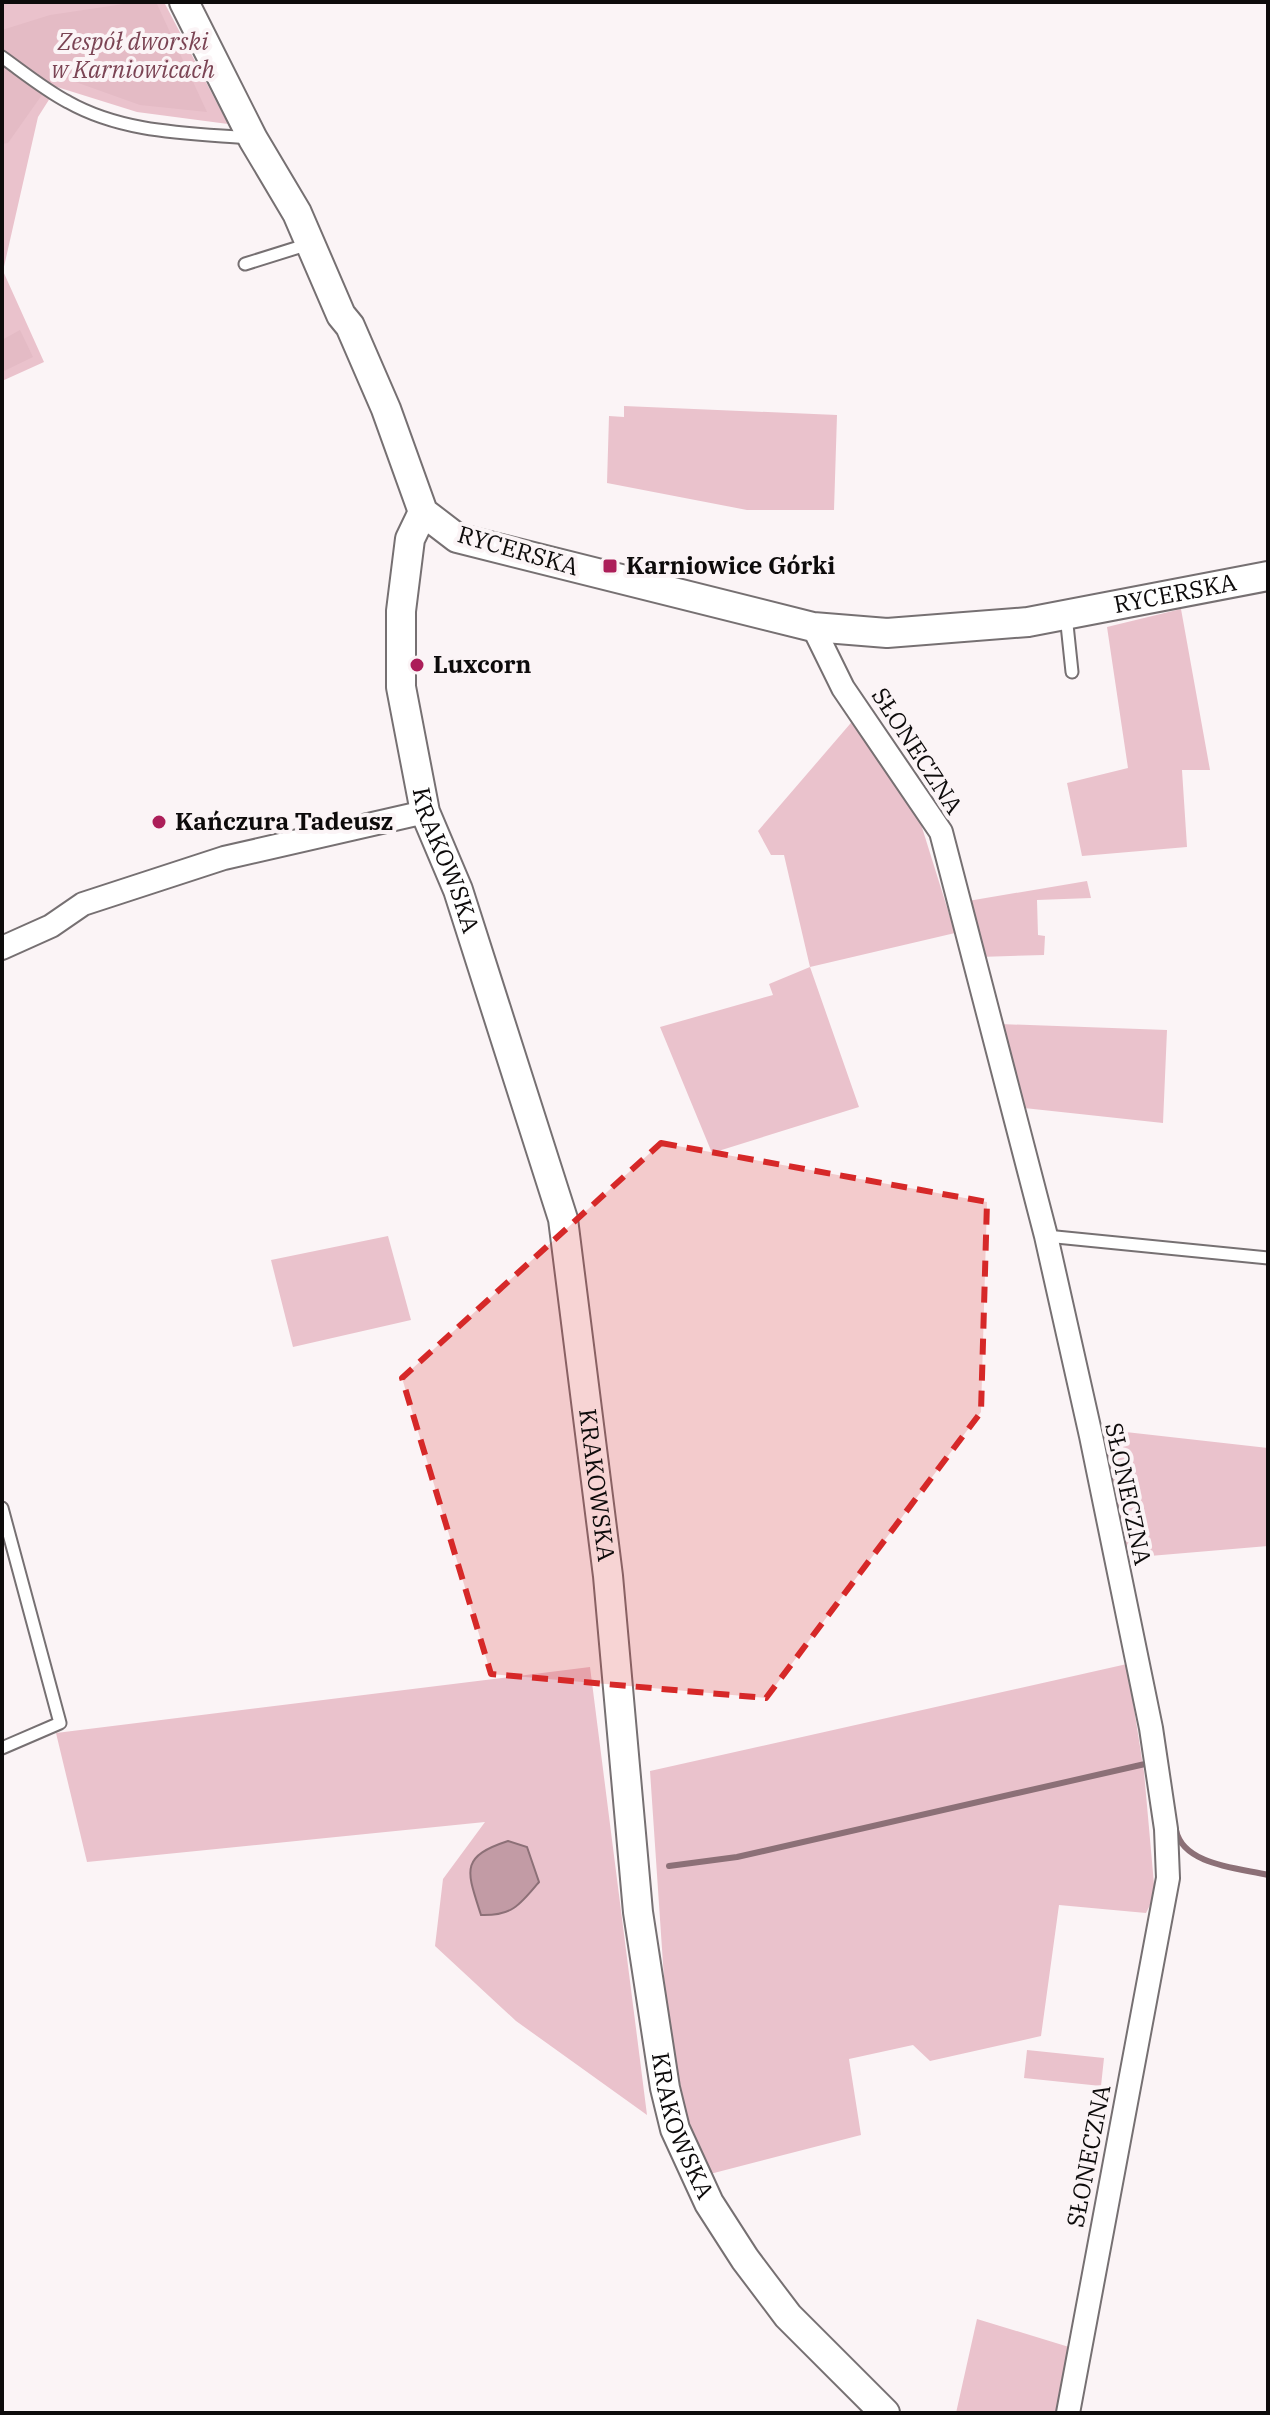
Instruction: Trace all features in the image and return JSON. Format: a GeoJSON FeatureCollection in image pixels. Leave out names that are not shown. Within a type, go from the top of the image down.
{"type":"FeatureCollection","features":[{"type":"Feature","properties":{"kind":"street"},"geometry":{"type":"LineString","coordinates":[[184,2],[253,139],[297,213],[386,409],[423,512]]}},
{"type":"Feature","properties":{"kind":"street","name":"RYCERSKA"},"geometry":{"type":"LineString","coordinates":[[423,512],[457,538],[813,627],[887,633],[1028,622],[1268,576]]}},
{"type":"Feature","properties":{"kind":"street","name":"KRAKOWSKA"},"geometry":{"type":"LineString","coordinates":[[423,512],[410,539],[401,611],[401,687],[425,812],[458,890],[563,1219],[608,1576],[638,1912],[665,2088],[675,2129],[709,2203],[745,2259],[788,2316],[885,2413]]}},
{"type":"Feature","properties":{"kind":"street","name":"SŁONECZNA"},"geometry":{"type":"LineString","coordinates":[[813,627],[843,688],[941,832],[1046,1236],[1151,1728],[1166,1829],[1168,1878],[1068,2413]]}},
{"type":"Feature","properties":{"kind":"street"},"geometry":{"type":"LineString","coordinates":[[2,948],[51,926],[83,904],[224,858],[425,812]]}},
{"type":"Feature","properties":{"kind":"lane"},"geometry":{"type":"LineString","coordinates":[[2,57],[67,102],[94,114],[161,131],[253,139]]}},
{"type":"Feature","properties":{"kind":"lane"},"geometry":{"type":"LineString","coordinates":[[245,264],[309,244]]}},
{"type":"Feature","properties":{"kind":"lane"},"geometry":{"type":"LineString","coordinates":[[1066,614],[1072,672]]}},
{"type":"Feature","properties":{"kind":"lane"},"geometry":{"type":"LineString","coordinates":[[1046,1236],[1268,1258]]}},
{"type":"Feature","properties":{"kind":"lane"},"geometry":{"type":"LineString","coordinates":[[2,1508],[60,1723],[2,1748]]}},
{"type":"Feature","properties":{"kind":"highlighted area"},"geometry":{"type":"Polygon","coordinates":[[[661,1143],[987,1202],[981,1412],[766,1698],[491,1674],[402,1378],[661,1143]]]}},
{"type":"Feature","properties":{"kind":"green space","name":"Zespół dworski w Karniowicach"},"geometry":{"type":"Polygon","coordinates":[[[2,2],[164,2],[228,124],[137,112],[57,87],[38,117],[3,271],[44,362],[2,381],[2,2]]]}},
{"type":"Feature","properties":{"kind":"green space","name":"Zespół dworski w Karniowicach"},"geometry":{"type":"Polygon","coordinates":[[[156,2],[207,112],[140,105],[56,75],[8,143],[2,144],[2,30],[50,15],[156,2]]]}},
{"type":"Feature","properties":{"kind":"green space"},"geometry":{"type":"Polygon","coordinates":[[[20,330],[33,357],[2,372],[2,340],[20,330]]]}},
{"type":"Feature","properties":{"kind":"green space"},"geometry":{"type":"Polygon","coordinates":[[[624,406],[837,415],[834,510],[747,510],[607,483],[609,416],[624,417],[624,406]]]}},
{"type":"Feature","properties":{"kind":"green space"},"geometry":{"type":"Polygon","coordinates":[[[1181,609],[1210,770],[1182,770],[1187,847],[1082,856],[1067,783],[1128,768],[1107,627],[1181,609]]]}},
{"type":"Feature","properties":{"kind":"green space"},"geometry":{"type":"Polygon","coordinates":[[[856,717],[920,821],[955,933],[810,967],[784,855],[771,855],[758,831],[856,717]]]}},
{"type":"Feature","properties":{"kind":"green space"},"geometry":{"type":"Polygon","coordinates":[[[1087,881],[1091,898],[1037,900],[1038,935],[1045,936],[1044,955],[979,957],[968,901],[1087,881]]]}},
{"type":"Feature","properties":{"kind":"green space"},"geometry":{"type":"Polygon","coordinates":[[[810,967],[859,1107],[712,1153],[660,1027],[773,995],[769,984],[810,967]]]}},
{"type":"Feature","properties":{"kind":"green space"},"geometry":{"type":"Polygon","coordinates":[[[1000,1024],[1167,1030],[1163,1123],[1024,1108],[1000,1024]]]}},
{"type":"Feature","properties":{"kind":"green space"},"geometry":{"type":"Polygon","coordinates":[[[388,1236],[411,1320],[293,1347],[271,1260],[388,1236]]]}},
{"type":"Feature","properties":{"kind":"green space"},"geometry":{"type":"Polygon","coordinates":[[[1099,1429],[1268,1448],[1268,1546],[1126,1558],[1099,1429]]]}},
{"type":"Feature","properties":{"kind":"green space"},"geometry":{"type":"Polygon","coordinates":[[[1127,1664],[1144,1772],[1155,1895],[1146,1913],[1059,1905],[1041,2036],[930,2061],[913,2045],[849,2059],[861,2135],[710,2174],[687,2125],[665,1993],[650,1771],[1127,1664]]]}},
{"type":"Feature","properties":{"kind":"green space"},"geometry":{"type":"Polygon","coordinates":[[[590,1667],[647,2115],[516,2021],[435,1946],[443,1879],[485,1822],[87,1862],[56,1733],[590,1667]]]}},
{"type":"Feature","properties":{"kind":"green space"},"geometry":{"type":"Polygon","coordinates":[[[1027,2050],[1104,2058],[1101,2086],[1024,2078],[1027,2050]]]}},
{"type":"Feature","properties":{"kind":"green space"},"geometry":{"type":"Polygon","coordinates":[[[977,2319],[1069,2347],[1056,2413],[956,2413],[977,2319]]]}},
{"type":"Feature","properties":{"kind":"shaded area"},"geometry":{"type":"Polygon","coordinates":[[[508,1841],[527,1847],[539,1882],[514,1908],[500,1914],[481,1915],[472,1887],[471,1868],[481,1853],[508,1841]]]}},
{"type":"Feature","properties":{"kind":"waterway"},"geometry":{"type":"LineString","coordinates":[[669,1866],[737,1857],[1145,1764]]}},
{"type":"Feature","properties":{"kind":"waterway"},"geometry":{"type":"LineString","coordinates":[[1176,1830],[1181,1842],[1200,1858],[1268,1875]]}},
{"type":"Feature","properties":{"kind":"place","name":"Karniowice Górki"},"geometry":{"type":"Point","coordinates":[610,566]}},
{"type":"Feature","properties":{"kind":"place","name":"Luxcorn"},"geometry":{"type":"Point","coordinates":[417,665]}},
{"type":"Feature","properties":{"kind":"place","name":"Kańczura Tadeusz"},"geometry":{"type":"Point","coordinates":[159,822]}}]}
